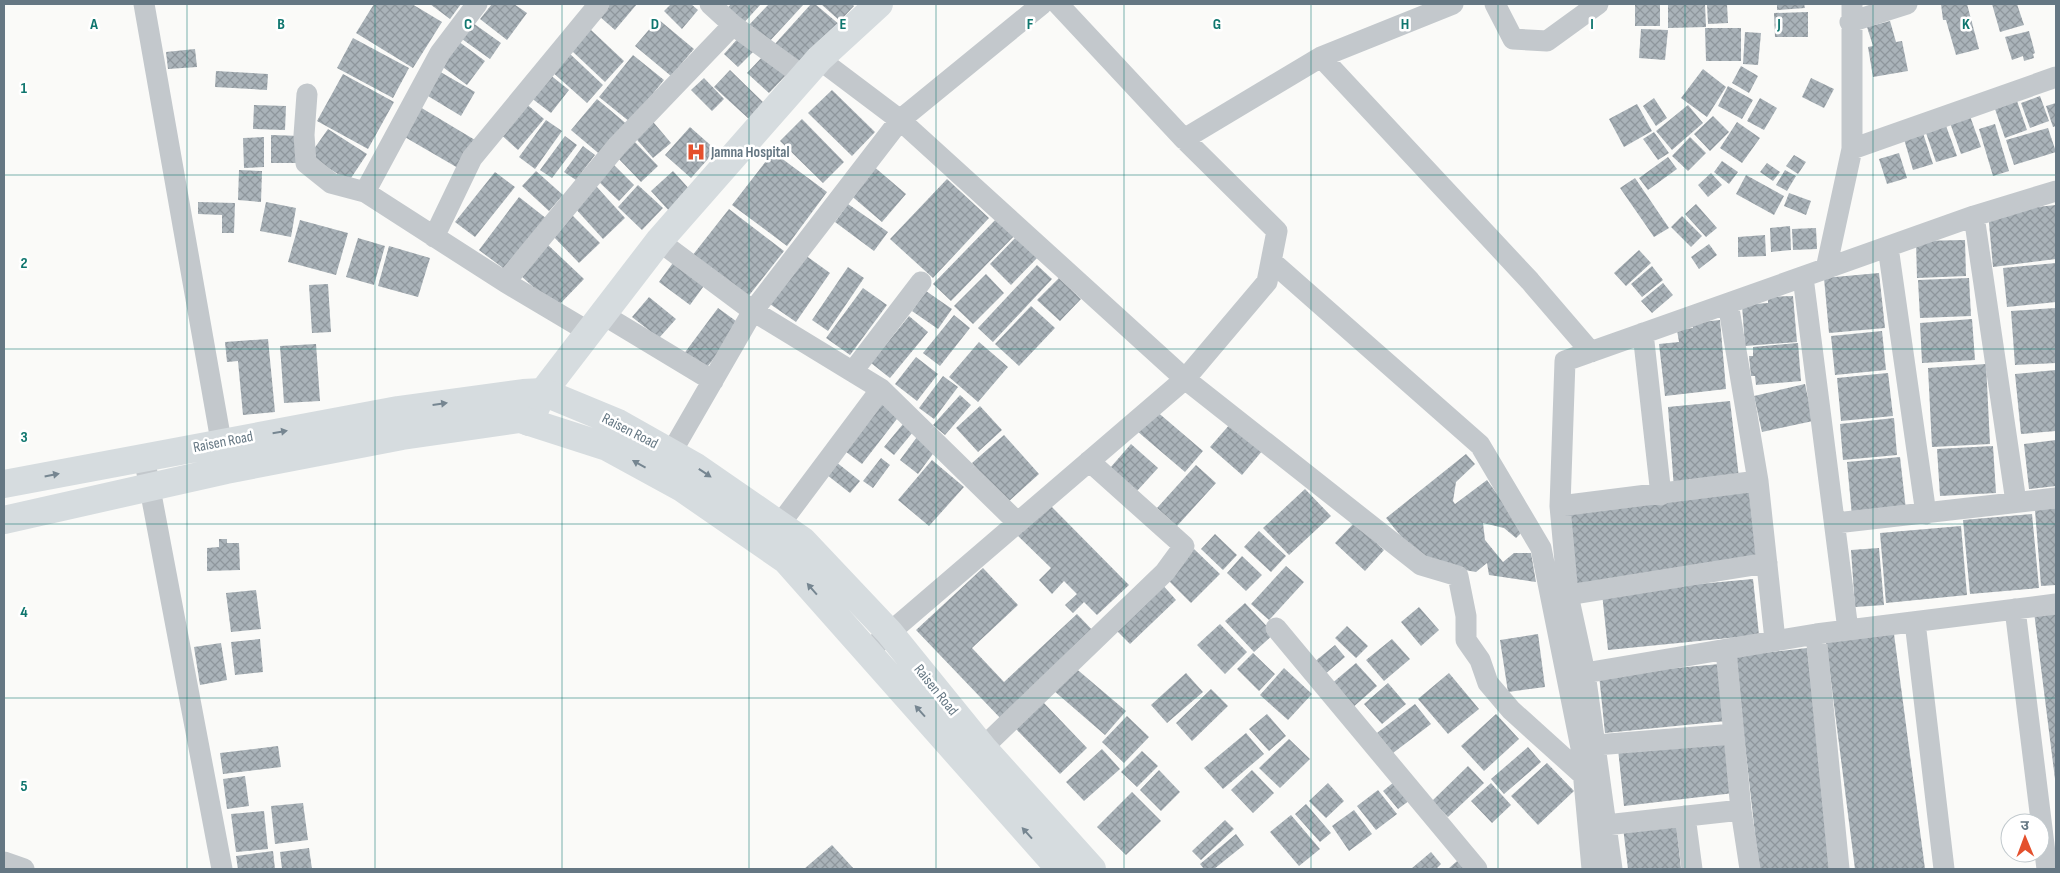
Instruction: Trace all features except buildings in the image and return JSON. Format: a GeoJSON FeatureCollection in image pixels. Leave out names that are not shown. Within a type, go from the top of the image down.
{"type":"FeatureCollection","features":[{"type":"Feature","properties":{"kind":"main road"},"geometry":{"type":"LineString","coordinates":[[529,422],[543,392],[659,240],[812,68],[871,6]]}},
{"type":"Feature","properties":{"kind":"main road","name":"Raisen Road"},"geometry":{"type":"LineString","coordinates":[[4,484],[398,410],[543,392],[618,423],[696,467],[803,541],[889,632],[975,756],[1060,869]]}},
{"type":"Feature","properties":{"kind":"main road","name":"Raisen Road"},"geometry":{"type":"LineString","coordinates":[[4,520],[226,470],[402,436],[520,419],[607,447],[682,488],[786,560],[867,652],[1092,869]]}},
{"type":"Feature","properties":{"kind":"street"},"geometry":{"type":"LineString","coordinates":[[144,4],[226,470]]}},
{"type":"Feature","properties":{"kind":"street"},"geometry":{"type":"LineString","coordinates":[[365,192],[440,53],[477,4]]}},
{"type":"Feature","properties":{"kind":"street"},"geometry":{"type":"LineString","coordinates":[[434,237],[472,158],[599,4]]}},
{"type":"Feature","properties":{"kind":"street"},"geometry":{"type":"LineString","coordinates":[[710,4],[733,25],[812,68],[900,120],[1185,379],[1421,565],[1458,576],[1466,616],[1466,640],[1480,660],[1488,683],[1511,710],[1583,775]]}},
{"type":"Feature","properties":{"kind":"street"},"geometry":{"type":"LineString","coordinates":[[671,453],[753,311],[900,120],[1042,4]]}},
{"type":"Feature","properties":{"kind":"street"},"geometry":{"type":"LineString","coordinates":[[867,652],[1185,379],[1267,282],[1277,231],[1184,139],[1058,4]]}},
{"type":"Feature","properties":{"kind":"street"},"geometry":{"type":"LineString","coordinates":[[1184,139],[1321,57],[1453,4]]}},
{"type":"Feature","properties":{"kind":"street"},"geometry":{"type":"LineString","coordinates":[[1495,4],[1513,39],[1546,41],[1598,4]]}},
{"type":"Feature","properties":{"kind":"street"},"geometry":{"type":"LineString","coordinates":[[1826,269],[1852,149],[1851,13],[1907,4]]}},
{"type":"Feature","properties":{"kind":"street"},"geometry":{"type":"LineString","coordinates":[[505,282],[617,146],[733,25]]}},
{"type":"Feature","properties":{"kind":"street"},"geometry":{"type":"LineString","coordinates":[[1321,57],[1530,280],[1592,352]]}},
{"type":"Feature","properties":{"kind":"street"},"geometry":{"type":"LineString","coordinates":[[1852,149],[2056,77]]}},
{"type":"Feature","properties":{"kind":"street"},"geometry":{"type":"LineString","coordinates":[[307,94],[304,135],[306,163],[331,183],[365,192],[505,282],[596,323],[713,381]]}},
{"type":"Feature","properties":{"kind":"street"},"geometry":{"type":"LineString","coordinates":[[1612,869],[1596,745],[1568,595],[1560,506],[1565,361],[1974,216],[2056,192]]}},
{"type":"Feature","properties":{"kind":"street"},"geometry":{"type":"LineString","coordinates":[[1974,216],[2016,502]]}},
{"type":"Feature","properties":{"kind":"street"},"geometry":{"type":"LineString","coordinates":[[659,240],[753,311],[880,390],[1018,524]]}},
{"type":"Feature","properties":{"kind":"street"},"geometry":{"type":"LineString","coordinates":[[1888,247],[1926,514]]}},
{"type":"Feature","properties":{"kind":"street"},"geometry":{"type":"LineString","coordinates":[[1271,261],[1480,445],[1541,548],[1581,748],[1592,869]]}},
{"type":"Feature","properties":{"kind":"street"},"geometry":{"type":"LineString","coordinates":[[1803,277],[1836,523],[1848,630]]}},
{"type":"Feature","properties":{"kind":"street"},"geometry":{"type":"LineString","coordinates":[[852,371],[922,282]]}},
{"type":"Feature","properties":{"kind":"street"},"geometry":{"type":"LineString","coordinates":[[1728,303],[1758,481],[1774,640]]}},
{"type":"Feature","properties":{"kind":"street"},"geometry":{"type":"LineString","coordinates":[[1643,333],[1661,495]]}},
{"type":"Feature","properties":{"kind":"street"},"geometry":{"type":"LineString","coordinates":[[780,524],[880,390]]}},
{"type":"Feature","properties":{"kind":"street"},"geometry":{"type":"LineString","coordinates":[[144,457],[222,869]]}},
{"type":"Feature","properties":{"kind":"street"},"geometry":{"type":"LineString","coordinates":[[975,756],[1165,572],[1184,546],[1090,461]]}},
{"type":"Feature","properties":{"kind":"street"},"geometry":{"type":"LineString","coordinates":[[1560,506],[1661,495],[1758,481]]}},
{"type":"Feature","properties":{"kind":"street"},"geometry":{"type":"LineString","coordinates":[[1836,523],[2056,498]]}},
{"type":"Feature","properties":{"kind":"street"},"geometry":{"type":"LineString","coordinates":[[1568,595],[1767,563]]}},
{"type":"Feature","properties":{"kind":"street"},"geometry":{"type":"LineString","coordinates":[[1584,673],[1726,650],[1774,640],[2056,604]]}},
{"type":"Feature","properties":{"kind":"street"},"geometry":{"type":"LineString","coordinates":[[2015,609],[2047,869]]}},
{"type":"Feature","properties":{"kind":"street"},"geometry":{"type":"LineString","coordinates":[[1915,622],[1944,869]]}},
{"type":"Feature","properties":{"kind":"street"},"geometry":{"type":"LineString","coordinates":[[1276,628],[1477,869]]}},
{"type":"Feature","properties":{"kind":"street"},"geometry":{"type":"LineString","coordinates":[[1816,634],[1839,869]]}},
{"type":"Feature","properties":{"kind":"street"},"geometry":{"type":"LineString","coordinates":[[1726,650],[1741,810],[1750,869]]}},
{"type":"Feature","properties":{"kind":"street"},"geometry":{"type":"LineString","coordinates":[[1596,745],[1734,734]]}},
{"type":"Feature","properties":{"kind":"street"},"geometry":{"type":"LineString","coordinates":[[1606,824],[1741,810]]}},
{"type":"Feature","properties":{"kind":"street"},"geometry":{"type":"LineString","coordinates":[[1686,816],[1692,869]]}},
{"type":"Feature","properties":{"kind":"street"},"geometry":{"type":"LineString","coordinates":[[4,862],[24,869]]}},
{"type":"Feature","properties":{"kind":"place","name":"Jamna Hospital"},"geometry":{"type":"Point","coordinates":[696,152]}}]}
